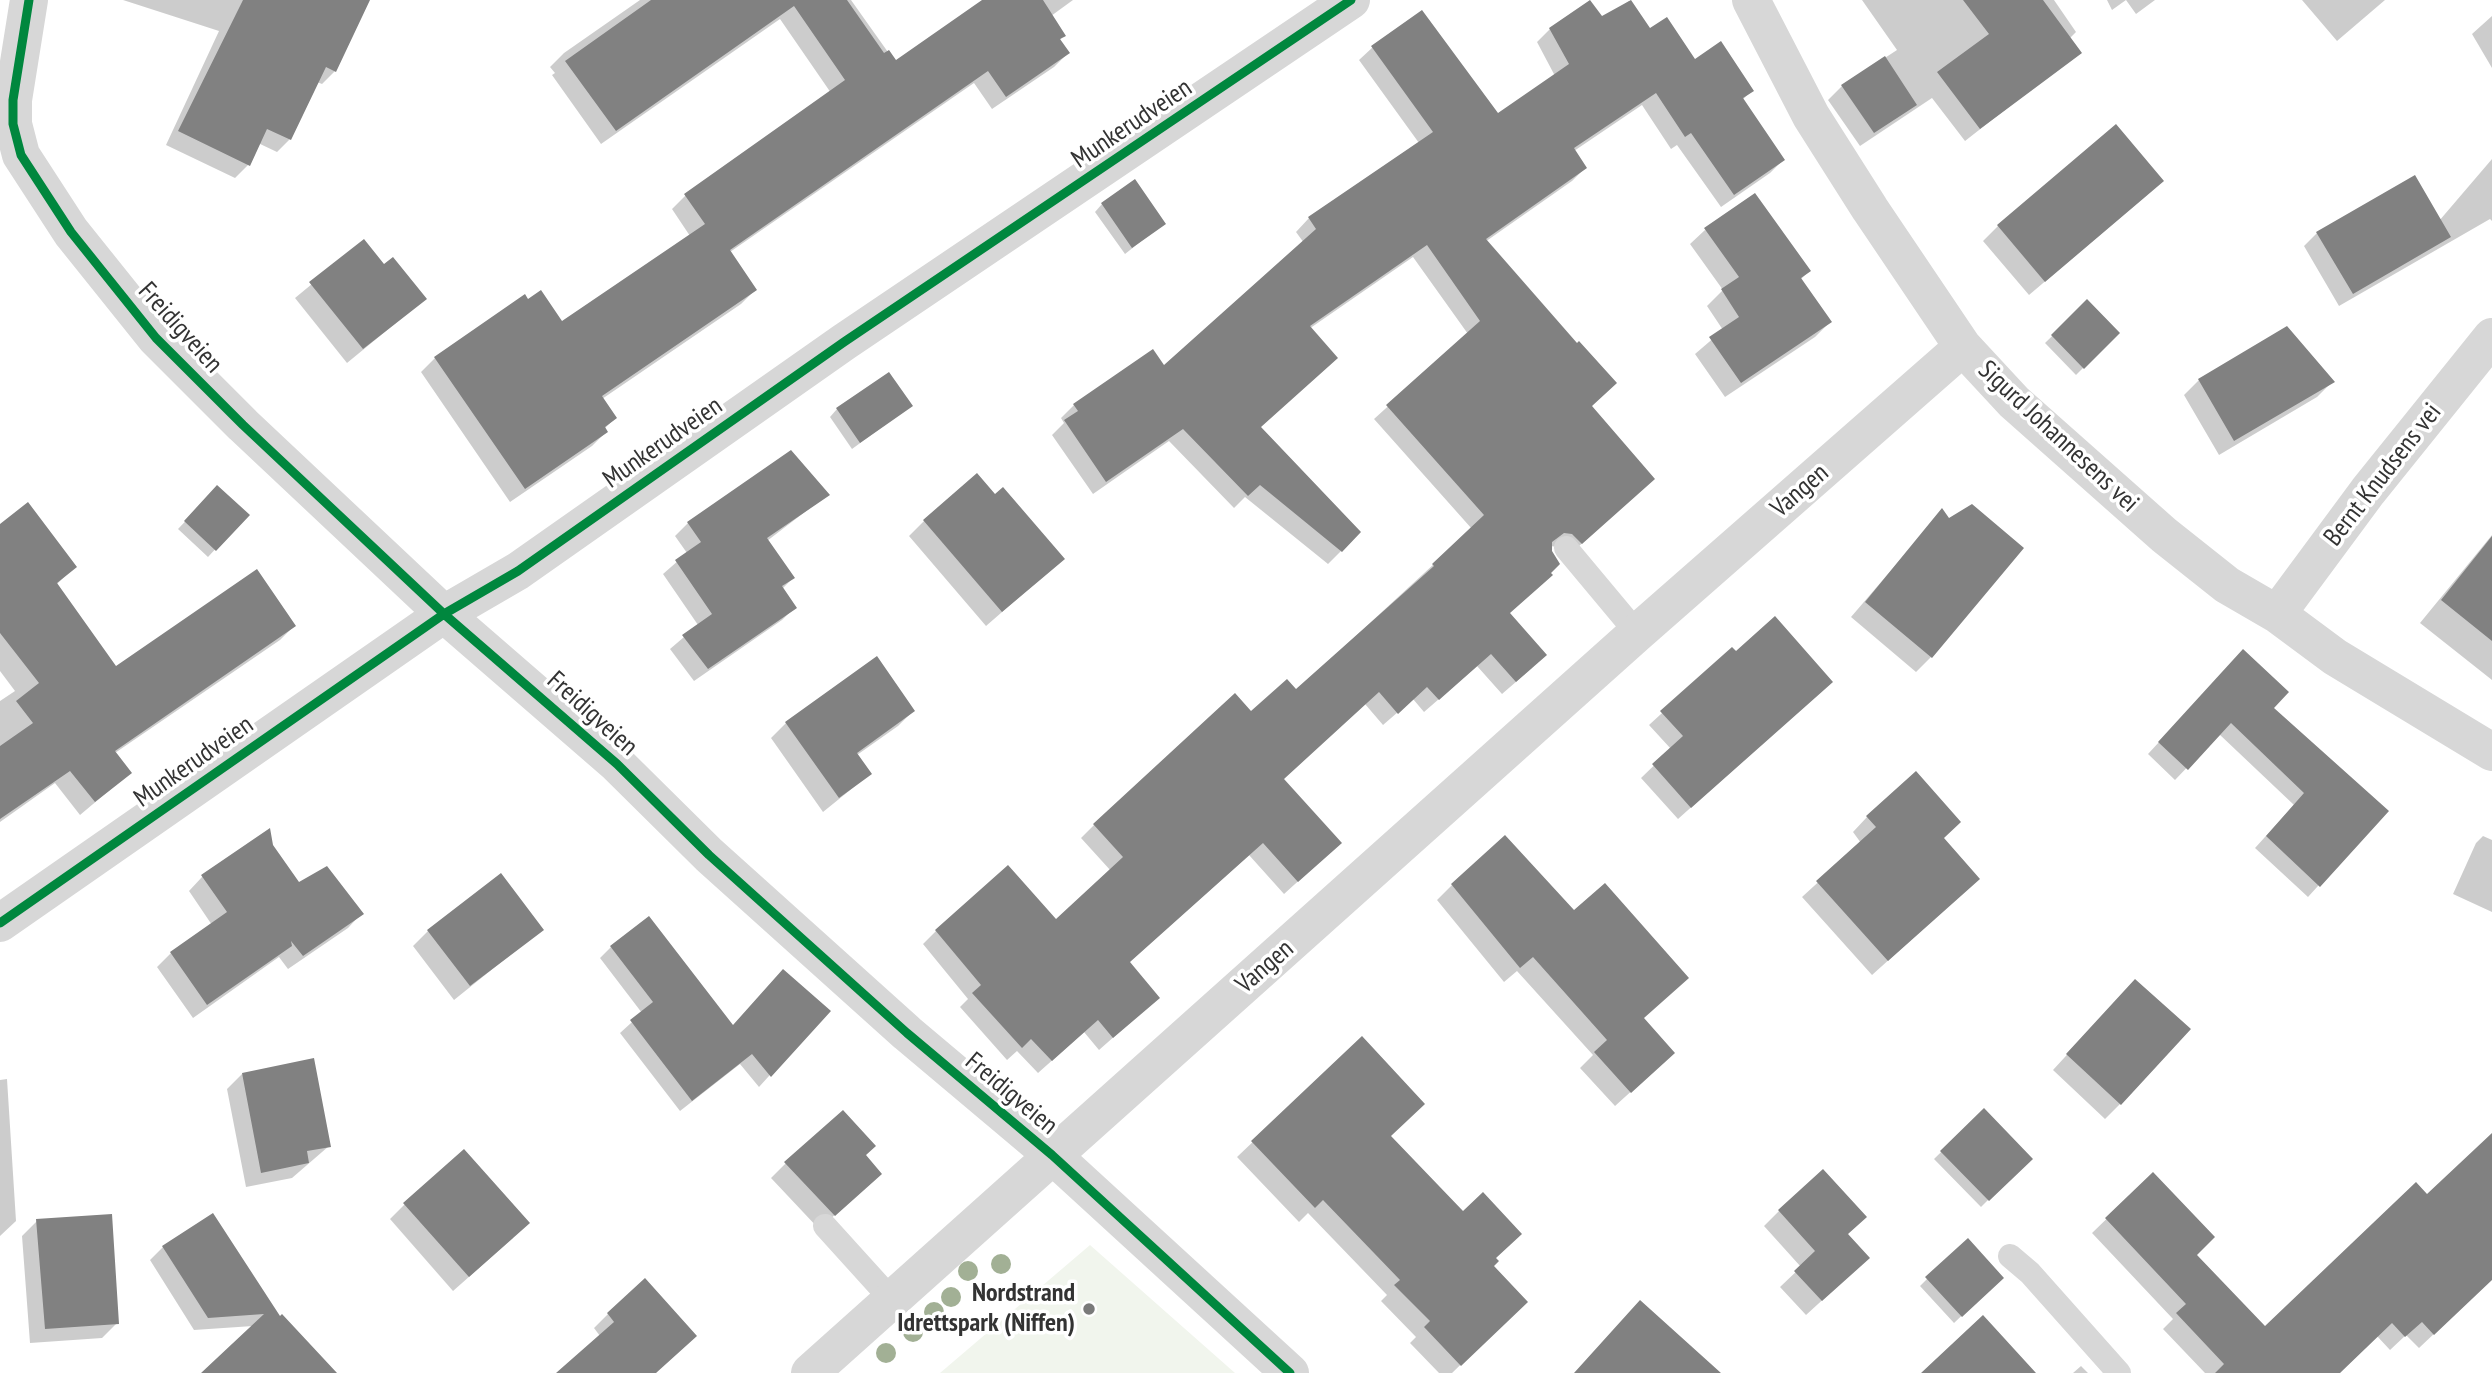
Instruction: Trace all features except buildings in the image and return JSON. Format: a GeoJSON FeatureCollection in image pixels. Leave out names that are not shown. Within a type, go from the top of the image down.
{"type":"FeatureCollection","features":[{"type":"Feature","properties":{"kind":"street","name":"Freidigveien"},"geometry":{"type":"LineString","coordinates":[[29,0],[7,127],[39,186],[156,338],[444,614],[617,764],[709,855],[907,1033],[1052,1156],[1290,1373]]}},
{"type":"Feature","properties":{"kind":"street","name":"Munkerudveien"},"geometry":{"type":"LineString","coordinates":[[0,923],[444,614],[518,571],[844,342],[1351,0]]}},
{"type":"Feature","properties":{"kind":"street","name":"Sigurd Johannesens vei"},"geometry":{"type":"LineString","coordinates":[[1751,0],[1811,116],[1963,347],[2014,402],[2164,535],[2227,585],[2277,614],[2335,657],[2492,751]]}},
{"type":"Feature","properties":{"kind":"street","name":"Bernt Knudsens vei"},"geometry":{"type":"LineString","coordinates":[[2277,614],[2368,491],[2492,337]]}},
{"type":"Feature","properties":{"kind":"street","name":"Vangen"},"geometry":{"type":"LineString","coordinates":[[810,1373],[1637,633],[1963,347]]}},
{"type":"Feature","properties":{"kind":"lane"},"geometry":{"type":"LineString","coordinates":[[1566,548],[1637,633]]}},
{"type":"Feature","properties":{"kind":"lane"},"geometry":{"type":"LineString","coordinates":[[825,1226],[892,1300]]}},
{"type":"Feature","properties":{"kind":"lane"},"geometry":{"type":"LineString","coordinates":[[2011,1256],[2030,1273],[2119,1373]]}},
{"type":"Feature","properties":{"kind":"shaded area","name":"Nordstrand Idrettspark (Niffen)"},"geometry":{"type":"Polygon","coordinates":[[[1090,1245],[1235,1373],[940,1373],[1090,1245]]]}},
{"type":"Feature","properties":{"kind":"cycle path"},"geometry":{"type":"LineString","coordinates":[[29,0],[13,100],[13,124],[21,155],[71,232],[156,338],[243,425],[444,614],[617,764],[709,855],[907,1033],[1052,1155],[1290,1373]]}},
{"type":"Feature","properties":{"kind":"cycle path"},"geometry":{"type":"LineString","coordinates":[[0,923],[444,614],[518,571],[844,342],[1351,0]]}},
{"type":"Feature","properties":{"kind":"place","name":"Nordstrand Idrettspark (Niffen)"},"geometry":{"type":"Point","coordinates":[1089,1309]}}]}
